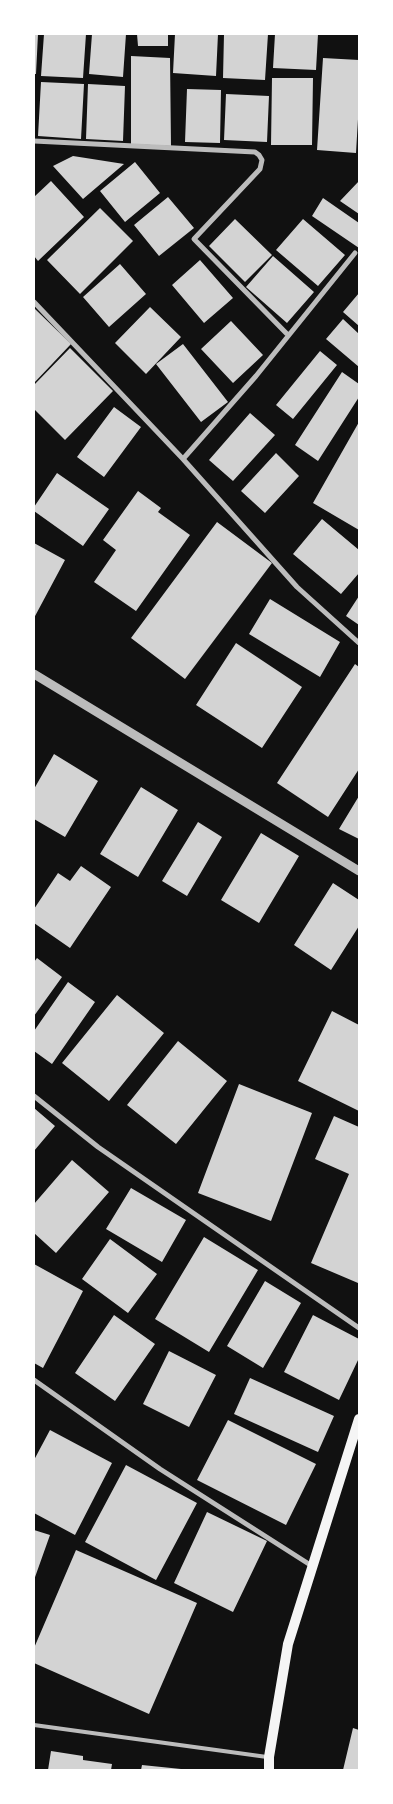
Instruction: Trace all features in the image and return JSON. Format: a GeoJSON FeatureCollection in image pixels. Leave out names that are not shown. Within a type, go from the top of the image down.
{"type":"FeatureCollection","features":[{"type":"Feature","properties":{"kind":"main road"},"geometry":{"type":"LineString","coordinates":[[269,1770],[269,1757],[288,1644],[359,1419]]}},
{"type":"Feature","properties":{"kind":"street"},"geometry":{"type":"LineString","coordinates":[[34,141],[255,152],[259,155],[262,160],[260,169],[194,239],[288,335]]}},
{"type":"Feature","properties":{"kind":"street"},"geometry":{"type":"LineString","coordinates":[[183,459],[256,376],[355,253]]}},
{"type":"Feature","properties":{"kind":"street"},"geometry":{"type":"LineString","coordinates":[[34,302],[183,459],[297,587],[359,643]]}},
{"type":"Feature","properties":{"kind":"street"},"geometry":{"type":"LineString","coordinates":[[34,674],[359,871]]}},
{"type":"Feature","properties":{"kind":"street"},"geometry":{"type":"LineString","coordinates":[[34,1096],[98,1147],[359,1328]]}},
{"type":"Feature","properties":{"kind":"street"},"geometry":{"type":"LineString","coordinates":[[34,1380],[160,1469],[312,1566]]}},
{"type":"Feature","properties":{"kind":"lane"},"geometry":{"type":"LineString","coordinates":[[34,1725],[269,1757]]}},
{"type":"Feature","properties":{"kind":"building"},"geometry":{"type":"Polygon","coordinates":[[[34,34],[38,34],[36,74],[34,74],[34,34]]]}},
{"type":"Feature","properties":{"kind":"building"},"geometry":{"type":"Polygon","coordinates":[[[44,34],[86,34],[83,78],[41,76],[44,34]]]}},
{"type":"Feature","properties":{"kind":"building"},"geometry":{"type":"Polygon","coordinates":[[[92,34],[126,34],[123,77],[89,74],[92,34]]]}},
{"type":"Feature","properties":{"kind":"building"},"geometry":{"type":"Polygon","coordinates":[[[137,34],[168,34],[168,46],[138,46],[137,34]]]}},
{"type":"Feature","properties":{"kind":"building"},"geometry":{"type":"Polygon","coordinates":[[[175,34],[218,34],[216,76],[173,73],[175,34]]]}},
{"type":"Feature","properties":{"kind":"building"},"geometry":{"type":"Polygon","coordinates":[[[224,34],[268,34],[265,80],[223,78],[224,34]]]}},
{"type":"Feature","properties":{"kind":"building"},"geometry":{"type":"Polygon","coordinates":[[[275,34],[318,34],[316,70],[273,68],[275,34]]]}},
{"type":"Feature","properties":{"kind":"building"},"geometry":{"type":"Polygon","coordinates":[[[131,56],[170,58],[171,146],[131,144],[131,56]]]}},
{"type":"Feature","properties":{"kind":"building"},"geometry":{"type":"Polygon","coordinates":[[[323,58],[359,60],[356,153],[317,150],[323,58]]]}},
{"type":"Feature","properties":{"kind":"building"},"geometry":{"type":"Polygon","coordinates":[[[272,78],[313,78],[312,145],[271,145],[272,78]]]}},
{"type":"Feature","properties":{"kind":"building"},"geometry":{"type":"Polygon","coordinates":[[[41,82],[84,84],[81,139],[38,136],[41,82]]]}},
{"type":"Feature","properties":{"kind":"building"},"geometry":{"type":"Polygon","coordinates":[[[88,84],[125,86],[123,141],[86,139],[88,84]]]}},
{"type":"Feature","properties":{"kind":"building"},"geometry":{"type":"Polygon","coordinates":[[[187,89],[221,90],[220,143],[185,142],[187,89]]]}},
{"type":"Feature","properties":{"kind":"building"},"geometry":{"type":"Polygon","coordinates":[[[226,94],[269,96],[267,142],[224,140],[226,94]]]}},
{"type":"Feature","properties":{"kind":"building"},"geometry":{"type":"Polygon","coordinates":[[[73,156],[124,164],[83,199],[53,166],[73,156]]]}},
{"type":"Feature","properties":{"kind":"building"},"geometry":{"type":"Polygon","coordinates":[[[135,162],[160,193],[125,222],[100,191],[135,162]]]}},
{"type":"Feature","properties":{"kind":"building"},"geometry":{"type":"Polygon","coordinates":[[[51,181],[84,217],[38,261],[34,256],[34,197],[51,181]]]}},
{"type":"Feature","properties":{"kind":"building"},"geometry":{"type":"Polygon","coordinates":[[[359,181],[359,214],[340,201],[359,181]]]}},
{"type":"Feature","properties":{"kind":"building"},"geometry":{"type":"Polygon","coordinates":[[[168,197],[194,228],[159,256],[134,225],[168,197]]]}},
{"type":"Feature","properties":{"kind":"building"},"geometry":{"type":"Polygon","coordinates":[[[323,198],[359,223],[359,248],[312,216],[323,198]]]}},
{"type":"Feature","properties":{"kind":"building"},"geometry":{"type":"Polygon","coordinates":[[[100,208],[133,241],[80,294],[47,260],[100,208]]]}},
{"type":"Feature","properties":{"kind":"building"},"geometry":{"type":"Polygon","coordinates":[[[235,219],[272,255],[245,282],[209,246],[235,219]]]}},
{"type":"Feature","properties":{"kind":"building"},"geometry":{"type":"Polygon","coordinates":[[[303,219],[345,255],[318,286],[276,250],[303,219]]]}},
{"type":"Feature","properties":{"kind":"building"},"geometry":{"type":"Polygon","coordinates":[[[273,256],[314,292],[287,323],[246,287],[273,256]]]}},
{"type":"Feature","properties":{"kind":"building"},"geometry":{"type":"Polygon","coordinates":[[[200,260],[233,298],[204,323],[172,285],[200,260]]]}},
{"type":"Feature","properties":{"kind":"building"},"geometry":{"type":"Polygon","coordinates":[[[120,264],[146,294],[109,327],[83,297],[120,264]]]}},
{"type":"Feature","properties":{"kind":"building"},"geometry":{"type":"Polygon","coordinates":[[[359,293],[359,326],[343,312],[359,293]]]}},
{"type":"Feature","properties":{"kind":"building"},"geometry":{"type":"Polygon","coordinates":[[[150,307],[181,337],[146,374],[115,343],[150,307]]]}},
{"type":"Feature","properties":{"kind":"building"},"geometry":{"type":"Polygon","coordinates":[[[34,308],[71,344],[34,383],[34,308]]]}},
{"type":"Feature","properties":{"kind":"building"},"geometry":{"type":"Polygon","coordinates":[[[343,319],[359,334],[359,367],[326,339],[343,319]]]}},
{"type":"Feature","properties":{"kind":"building"},"geometry":{"type":"Polygon","coordinates":[[[231,321],[263,355],[233,383],[201,349],[231,321]]]}},
{"type":"Feature","properties":{"kind":"building"},"geometry":{"type":"Polygon","coordinates":[[[183,344],[228,402],[201,422],[156,364],[183,344]]]}},
{"type":"Feature","properties":{"kind":"building"},"geometry":{"type":"Polygon","coordinates":[[[70,348],[113,391],[65,440],[34,409],[34,385],[70,348]]]}},
{"type":"Feature","properties":{"kind":"building"},"geometry":{"type":"Polygon","coordinates":[[[320,351],[337,365],[293,419],[276,405],[320,351]]]}},
{"type":"Feature","properties":{"kind":"building"},"geometry":{"type":"Polygon","coordinates":[[[342,372],[359,384],[359,397],[318,461],[295,445],[342,372]]]}},
{"type":"Feature","properties":{"kind":"building"},"geometry":{"type":"Polygon","coordinates":[[[114,407],[141,427],[104,477],[77,457],[114,407]]]}},
{"type":"Feature","properties":{"kind":"building"},"geometry":{"type":"Polygon","coordinates":[[[250,413],[275,435],[233,481],[209,460],[250,413]]]}},
{"type":"Feature","properties":{"kind":"building"},"geometry":{"type":"Polygon","coordinates":[[[359,422],[359,530],[313,503],[359,422]]]}},
{"type":"Feature","properties":{"kind":"building"},"geometry":{"type":"Polygon","coordinates":[[[276,453],[299,476],[265,513],[241,491],[276,453]]]}},
{"type":"Feature","properties":{"kind":"building"},"geometry":{"type":"Polygon","coordinates":[[[57,473],[109,509],[83,546],[34,511],[34,507],[57,473]]]}},
{"type":"Feature","properties":{"kind":"building"},"geometry":{"type":"Polygon","coordinates":[[[138,491],[161,508],[158,512],[190,535],[136,611],[94,582],[116,550],[103,540],[138,491]]]}},
{"type":"Feature","properties":{"kind":"building"},"geometry":{"type":"Polygon","coordinates":[[[322,519],[359,550],[359,573],[341,594],[293,554],[322,519]]]}},
{"type":"Feature","properties":{"kind":"building"},"geometry":{"type":"Polygon","coordinates":[[[217,522],[272,563],[185,679],[131,638],[217,522]]]}},
{"type":"Feature","properties":{"kind":"building"},"geometry":{"type":"Polygon","coordinates":[[[34,543],[65,560],[34,618],[34,543]]]}},
{"type":"Feature","properties":{"kind":"building"},"geometry":{"type":"Polygon","coordinates":[[[359,596],[359,625],[346,616],[359,596]]]}},
{"type":"Feature","properties":{"kind":"building"},"geometry":{"type":"Polygon","coordinates":[[[270,599],[340,642],[320,677],[249,634],[270,599]]]}},
{"type":"Feature","properties":{"kind":"building"},"geometry":{"type":"Polygon","coordinates":[[[236,643],[302,687],[262,748],[196,705],[236,643]]]}},
{"type":"Feature","properties":{"kind":"building"},"geometry":{"type":"Polygon","coordinates":[[[355,664],[359,667],[359,769],[328,817],[277,783],[355,664]]]}},
{"type":"Feature","properties":{"kind":"building"},"geometry":{"type":"Polygon","coordinates":[[[54,754],[98,781],[65,837],[34,819],[34,789],[54,754]]]}},
{"type":"Feature","properties":{"kind":"building"},"geometry":{"type":"Polygon","coordinates":[[[141,787],[178,810],[138,877],[100,854],[141,787]]]}},
{"type":"Feature","properties":{"kind":"building"},"geometry":{"type":"Polygon","coordinates":[[[359,796],[359,839],[339,829],[359,796]]]}},
{"type":"Feature","properties":{"kind":"building"},"geometry":{"type":"Polygon","coordinates":[[[198,822],[222,837],[187,896],[162,881],[198,822]]]}},
{"type":"Feature","properties":{"kind":"building"},"geometry":{"type":"Polygon","coordinates":[[[261,833],[299,856],[259,923],[221,900],[261,833]]]}},
{"type":"Feature","properties":{"kind":"building"},"geometry":{"type":"Polygon","coordinates":[[[81,866],[111,887],[70,948],[34,923],[34,909],[58,873],[70,881],[81,866]]]}},
{"type":"Feature","properties":{"kind":"building"},"geometry":{"type":"Polygon","coordinates":[[[333,883],[359,900],[359,926],[331,970],[294,945],[333,883]]]}},
{"type":"Feature","properties":{"kind":"building"},"geometry":{"type":"Polygon","coordinates":[[[37,958],[62,977],[34,1016],[34,962],[37,958]]]}},
{"type":"Feature","properties":{"kind":"building"},"geometry":{"type":"Polygon","coordinates":[[[68,982],[95,1002],[52,1064],[34,1051],[34,1031],[68,982]]]}},
{"type":"Feature","properties":{"kind":"building"},"geometry":{"type":"Polygon","coordinates":[[[117,995],[164,1033],[109,1101],[62,1063],[117,995]]]}},
{"type":"Feature","properties":{"kind":"building"},"geometry":{"type":"Polygon","coordinates":[[[332,1011],[359,1025],[359,1111],[298,1081],[332,1011]]]}},
{"type":"Feature","properties":{"kind":"building"},"geometry":{"type":"Polygon","coordinates":[[[178,1041],[227,1081],[176,1144],[127,1105],[178,1041]]]}},
{"type":"Feature","properties":{"kind":"building"},"geometry":{"type":"Polygon","coordinates":[[[239,1084],[312,1113],[271,1221],[198,1193],[239,1084]]]}},
{"type":"Feature","properties":{"kind":"building"},"geometry":{"type":"Polygon","coordinates":[[[34,1108],[55,1126],[34,1151],[34,1108]]]}},
{"type":"Feature","properties":{"kind":"building"},"geometry":{"type":"Polygon","coordinates":[[[334,1116],[359,1127],[358,1283],[311,1263],[349,1174],[315,1159],[334,1116]]]}},
{"type":"Feature","properties":{"kind":"building"},"geometry":{"type":"Polygon","coordinates":[[[72,1160],[109,1192],[56,1253],[34,1233],[34,1204],[72,1160]]]}},
{"type":"Feature","properties":{"kind":"building"},"geometry":{"type":"Polygon","coordinates":[[[131,1188],[186,1220],[162,1262],[106,1229],[131,1188]]]}},
{"type":"Feature","properties":{"kind":"building"},"geometry":{"type":"Polygon","coordinates":[[[204,1237],[258,1270],[209,1352],[155,1319],[204,1237]]]}},
{"type":"Feature","properties":{"kind":"building"},"geometry":{"type":"Polygon","coordinates":[[[110,1239],[157,1274],[128,1313],[82,1279],[110,1239]]]}},
{"type":"Feature","properties":{"kind":"building"},"geometry":{"type":"Polygon","coordinates":[[[34,1264],[83,1291],[43,1368],[34,1363],[34,1264]]]}},
{"type":"Feature","properties":{"kind":"building"},"geometry":{"type":"Polygon","coordinates":[[[265,1281],[301,1303],[263,1368],[227,1346],[265,1281]]]}},
{"type":"Feature","properties":{"kind":"building"},"geometry":{"type":"Polygon","coordinates":[[[114,1315],[155,1344],[115,1401],[75,1373],[114,1315]]]}},
{"type":"Feature","properties":{"kind":"building"},"geometry":{"type":"Polygon","coordinates":[[[313,1315],[359,1339],[359,1358],[339,1400],[284,1372],[313,1315]]]}},
{"type":"Feature","properties":{"kind":"building"},"geometry":{"type":"Polygon","coordinates":[[[169,1351],[216,1375],[189,1427],[143,1404],[169,1351]]]}},
{"type":"Feature","properties":{"kind":"building"},"geometry":{"type":"Polygon","coordinates":[[[250,1378],[334,1416],[318,1452],[234,1414],[250,1378]]]}},
{"type":"Feature","properties":{"kind":"building"},"geometry":{"type":"Polygon","coordinates":[[[228,1420],[316,1464],[286,1525],[197,1480],[228,1420]]]}},
{"type":"Feature","properties":{"kind":"building"},"geometry":{"type":"Polygon","coordinates":[[[50,1430],[112,1463],[75,1535],[34,1513],[34,1460],[50,1430]]]}},
{"type":"Feature","properties":{"kind":"building"},"geometry":{"type":"Polygon","coordinates":[[[126,1465],[197,1503],[156,1580],[85,1542],[126,1465]]]}},
{"type":"Feature","properties":{"kind":"building"},"geometry":{"type":"Polygon","coordinates":[[[207,1512],[267,1541],[233,1612],[174,1583],[207,1512]]]}},
{"type":"Feature","properties":{"kind":"building"},"geometry":{"type":"Polygon","coordinates":[[[34,1530],[50,1535],[34,1580],[34,1530]]]}},
{"type":"Feature","properties":{"kind":"building"},"geometry":{"type":"Polygon","coordinates":[[[76,1550],[197,1603],[149,1714],[34,1663],[34,1648],[76,1550]]]}},
{"type":"Feature","properties":{"kind":"building"},"geometry":{"type":"Polygon","coordinates":[[[353,1728],[359,1730],[359,1770],[343,1770],[353,1728]]]}},
{"type":"Feature","properties":{"kind":"building"},"geometry":{"type":"Polygon","coordinates":[[[51,1751],[83,1756],[83,1760],[112,1764],[111,1770],[48,1770],[51,1751]]]}},
{"type":"Feature","properties":{"kind":"building"},"geometry":{"type":"Polygon","coordinates":[[[142,1765],[181,1769],[181,1770],[141,1770],[142,1765]]]}}]}
